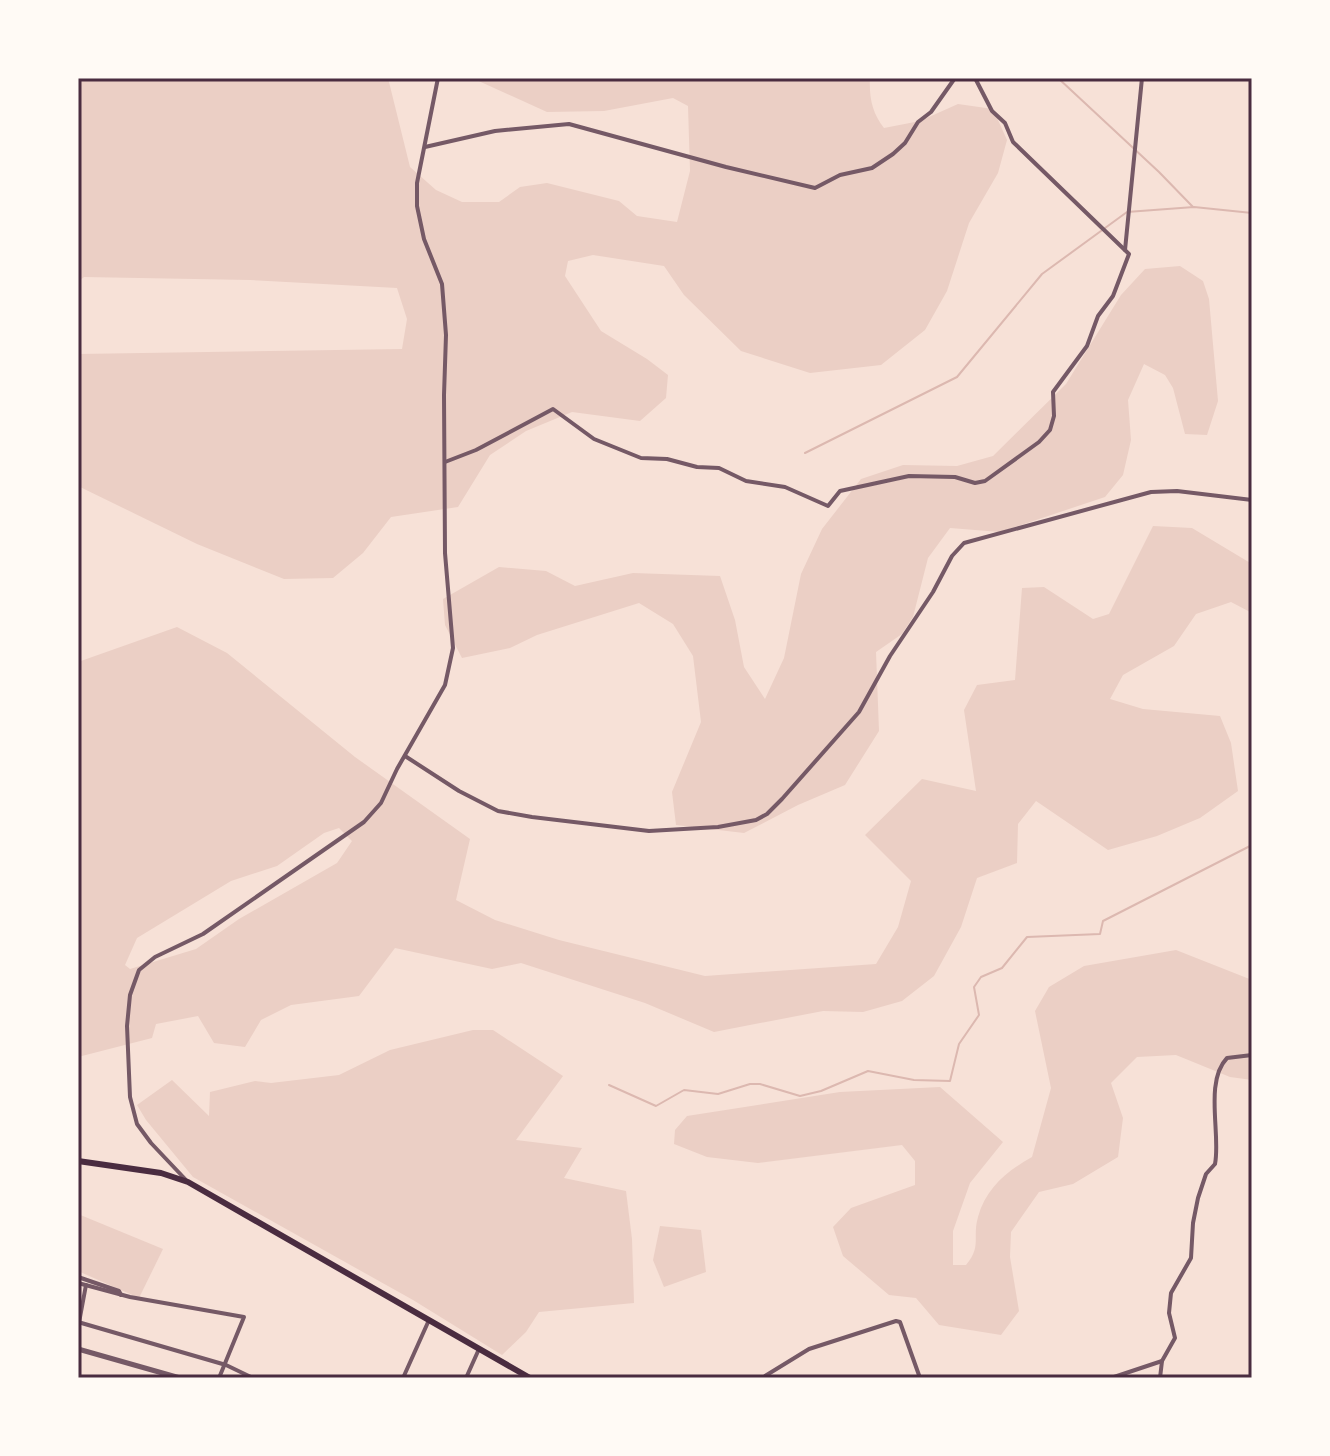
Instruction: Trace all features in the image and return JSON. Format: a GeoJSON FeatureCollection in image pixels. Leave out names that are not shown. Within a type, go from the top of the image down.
{"type":"FeatureCollection","features":[{"type":"Feature","properties":{"kind":"main road"},"geometry":{"type":"LineString","coordinates":[[78,1161],[161,1173],[188,1182],[530,1378]]}},
{"type":"Feature","properties":{"kind":"street"},"geometry":{"type":"LineString","coordinates":[[188,1182],[137,1124],[130,1097],[127,1026],[130,995],[139,970],[155,957],[203,934],[364,822],[381,803],[445,685],[453,648],[445,553],[446,335],[442,284],[424,239],[417,206],[417,183],[438,78]]}},
{"type":"Feature","properties":{"kind":"street"},"geometry":{"type":"LineString","coordinates":[[424,148],[495,131],[569,124],[815,188],[840,175],[872,168],[893,154],[905,143],[918,122],[931,112],[955,78]]}},
{"type":"Feature","properties":{"kind":"street"},"geometry":{"type":"LineString","coordinates":[[445,462],[476,450],[553,409],[594,439],[641,458],[719,468],[746,481],[785,487],[828,506],[840,491],[909,476],[955,477],[975,483],[985,481],[1039,442],[1050,430],[1054,416],[1053,392],[1087,346],[1098,316],[1113,296],[1129,259],[1125,250],[1013,142],[1005,123],[992,111],[975,78]]}},
{"type":"Feature","properties":{"kind":"street"},"geometry":{"type":"LineString","coordinates":[[1125,250],[1142,78]]}},
{"type":"Feature","properties":{"kind":"street"},"geometry":{"type":"LineString","coordinates":[[405,756],[498,811],[649,831],[718,827],[756,820],[774,806],[859,712],[952,556],[964,543],[1151,492],[1177,491],[1252,500]]}},
{"type":"Feature","properties":{"kind":"street"},"geometry":{"type":"LineString","coordinates":[[1160,1378],[1162,1361],[1175,1338],[1169,1302],[1171,1293],[1191,1258],[1198,1198],[1206,1174],[1215,1164],[1214,1115],[1219,1070],[1227,1058],[1252,1055]]}},
{"type":"Feature","properties":{"kind":"street"},"geometry":{"type":"LineString","coordinates":[[78,1280],[121,1295],[244,1317],[219,1378]]}},
{"type":"Feature","properties":{"kind":"street"},"geometry":{"type":"LineString","coordinates":[[78,1280],[119,1291],[121,1295]]}},
{"type":"Feature","properties":{"kind":"street"},"geometry":{"type":"LineString","coordinates":[[86,1285],[78,1324],[226,1365],[253,1378]]}},
{"type":"Feature","properties":{"kind":"street"},"geometry":{"type":"LineString","coordinates":[[403,1378],[429,1320]]}},
{"type":"Feature","properties":{"kind":"street"},"geometry":{"type":"LineString","coordinates":[[765,1376],[809,1349],[896,1321],[900,1322],[920,1378]]}},
{"type":"Feature","properties":{"kind":"street"},"geometry":{"type":"LineString","coordinates":[[78,1349],[180,1378]]}},
{"type":"Feature","properties":{"kind":"street"},"geometry":{"type":"LineString","coordinates":[[466,1378],[479,1349]]}},
{"type":"Feature","properties":{"kind":"street"},"geometry":{"type":"LineString","coordinates":[[1111,1378],[1162,1361]]}},
{"type":"Feature","properties":{"kind":"shaded area"},"geometry":{"type":"Polygon","coordinates":[[[78,78],[388,78],[410,167],[436,190],[462,202],[499,202],[520,187],[547,183],[619,201],[637,216],[677,222],[690,171],[688,106],[673,98],[604,111],[547,112],[472,78],[870,78],[872,104],[884,128],[920,121],[958,104],[993,109],[1007,140],[998,173],[969,223],[947,291],[925,330],[881,365],[810,373],[741,351],[684,295],[664,266],[593,255],[568,261],[565,276],[601,331],[668,375],[666,398],[640,421],[572,412],[526,431],[490,455],[458,507],[391,517],[363,553],[333,578],[284,579],[197,544],[78,486],[78,354],[402,349],[407,319],[397,288],[250,280],[84,277],[78,282],[78,78]]]}},
{"type":"Feature","properties":{"kind":"shaded area"},"geometry":{"type":"Polygon","coordinates":[[[1180,266],[1203,281],[1209,299],[1218,401],[1207,435],[1185,434],[1173,388],[1165,375],[1144,364],[1128,400],[1131,440],[1123,475],[1105,497],[1000,532],[950,528],[928,558],[913,617],[902,634],[876,652],[879,731],[845,785],[744,833],[676,825],[672,792],[701,722],[693,656],[673,624],[639,603],[537,635],[510,648],[462,658],[445,625],[443,599],[499,567],[546,571],[575,586],[633,573],[720,576],[735,620],[744,667],[765,699],[784,658],[801,574],[822,529],[861,479],[903,465],[957,466],[993,456],[1066,384],[1121,295],[1145,269],[1180,266]]]}},
{"type":"Feature","properties":{"kind":"shaded area"},"geometry":{"type":"Polygon","coordinates":[[[1153,526],[1192,528],[1252,564],[1252,613],[1231,602],[1196,614],[1174,646],[1123,675],[1110,699],[1143,709],[1220,716],[1231,743],[1238,791],[1200,818],[1157,836],[1108,850],[1036,801],[1018,824],[1017,863],[977,878],[961,927],[934,976],[902,1001],[863,1012],[823,1011],[714,1032],[645,1003],[521,963],[492,969],[395,948],[359,996],[291,1005],[261,1020],[245,1047],[214,1043],[198,1016],[156,1024],[152,1038],[78,1057],[78,662],[177,627],[227,653],[355,757],[470,839],[456,900],[495,920],[559,940],[705,976],[876,964],[898,927],[911,881],[865,835],[922,779],[976,791],[964,710],[977,685],[1015,680],[1022,588],[1044,587],[1093,619],[1109,614],[1153,526]],[[339,828],[324,833],[277,866],[231,881],[137,938],[125,965],[130,969],[196,949],[239,919],[337,863],[352,841],[339,828]]]}},
{"type":"Feature","properties":{"kind":"shaded area"},"geometry":{"type":"Polygon","coordinates":[[[1176,950],[1252,980],[1252,1080],[1230,1077],[1176,1055],[1137,1057],[1111,1083],[1123,1118],[1118,1157],[1073,1184],[1039,1192],[1011,1232],[1010,1257],[1019,1311],[1001,1335],[939,1325],[916,1298],[889,1295],[843,1256],[833,1227],[851,1208],[915,1185],[915,1161],[902,1145],[758,1163],[707,1157],[674,1144],[675,1130],[687,1116],[840,1092],[940,1087],[1003,1142],[970,1183],[953,1231],[953,1265],[966,1265],[974,1252],[976,1224],[986,1197],[1006,1174],[1032,1157],[1051,1088],[1035,1011],[1049,987],[1084,966],[1176,950]]]}},
{"type":"Feature","properties":{"kind":"shaded area"},"geometry":{"type":"Polygon","coordinates":[[[473,1030],[493,1030],[563,1076],[516,1140],[582,1148],[564,1178],[626,1191],[632,1239],[634,1303],[539,1312],[526,1332],[502,1355],[413,1300],[193,1177],[137,1105],[172,1080],[209,1116],[210,1092],[255,1081],[271,1083],[339,1075],[390,1050],[473,1030]]]}},
{"type":"Feature","properties":{"kind":"shaded area"},"geometry":{"type":"Polygon","coordinates":[[[78,1214],[163,1249],[139,1298],[78,1271],[78,1214]]]}},
{"type":"Feature","properties":{"kind":"shaded area"},"geometry":{"type":"Polygon","coordinates":[[[660,1226],[701,1230],[706,1272],[664,1287],[653,1260],[660,1226]]]}},
{"type":"Feature","properties":{"kind":"waterway"},"geometry":{"type":"LineString","coordinates":[[1058,78],[1193,207]]}},
{"type":"Feature","properties":{"kind":"waterway"},"geometry":{"type":"LineString","coordinates":[[805,453],[957,377],[1042,274],[1127,212],[1194,207],[1252,213]]}},
{"type":"Feature","properties":{"kind":"waterway"},"geometry":{"type":"LineString","coordinates":[[609,1085],[656,1106],[684,1090],[718,1094],[750,1084],[800,1096],[821,1091],[868,1071],[914,1080],[950,1081],[959,1044],[979,1015],[974,987],[981,977],[1002,968],[1027,937],[1100,934],[1103,921],[1252,845]]}}]}
